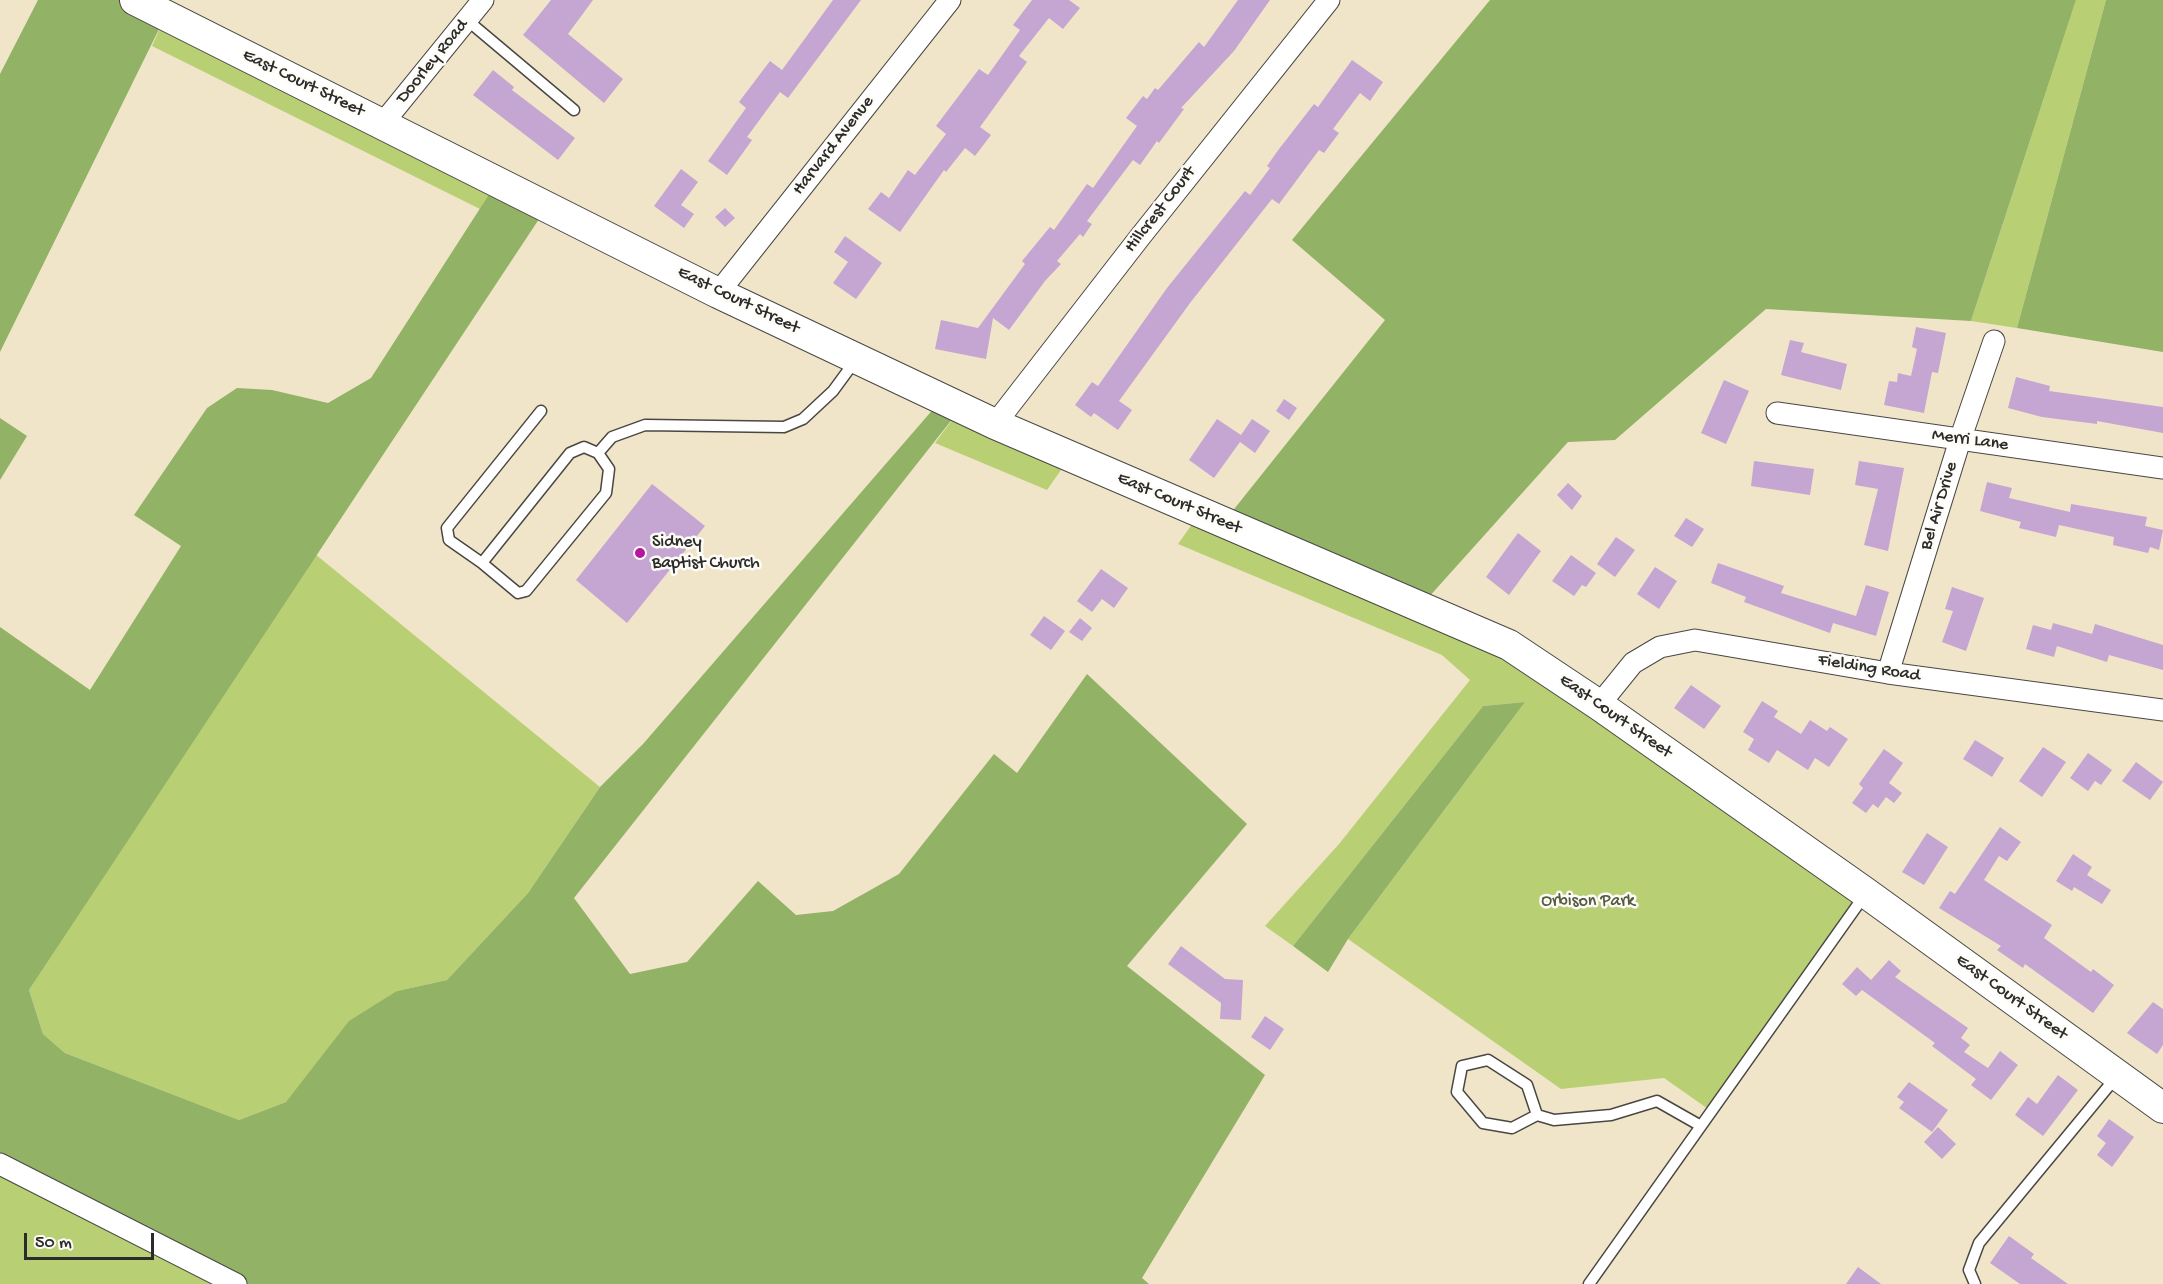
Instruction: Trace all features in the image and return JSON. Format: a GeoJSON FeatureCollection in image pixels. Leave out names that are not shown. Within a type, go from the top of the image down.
{"type":"FeatureCollection","features":[{"type":"Feature","properties":{"kind":"main road","name":"East Court Street"},"geometry":{"type":"LineString","coordinates":[[135,0],[718,292],[995,424],[1509,645],[1599,705],[1866,893],[2163,1108]]}},
{"type":"Feature","properties":{"kind":"street","name":"Doorley Road"},"geometry":{"type":"LineString","coordinates":[[383,123],[483,0]]}},
{"type":"Feature","properties":{"kind":"street","name":"Harvard Avenue"},"geometry":{"type":"LineString","coordinates":[[718,292],[950,0]]}},
{"type":"Feature","properties":{"kind":"street","name":"Hillcrest Court"},"geometry":{"type":"LineString","coordinates":[[995,424],[1132,246],[1329,0]]}},
{"type":"Feature","properties":{"kind":"street","name":"Bel Air Drive"},"geometry":{"type":"LineString","coordinates":[[1888,673],[1960,440],[1994,341]]}},
{"type":"Feature","properties":{"kind":"street","name":"Merri Lane"},"geometry":{"type":"LineString","coordinates":[[1777,413],[2163,468]]}},
{"type":"Feature","properties":{"kind":"street","name":"Fielding Road"},"geometry":{"type":"LineString","coordinates":[[1599,705],[1633,663],[1660,647],[1695,640],[1888,673],[2163,710]]}},
{"type":"Feature","properties":{"kind":"street"},"geometry":{"type":"LineString","coordinates":[[0,1164],[236,1284]]}},
{"type":"Feature","properties":{"kind":"lane"},"geometry":{"type":"LineString","coordinates":[[467,20],[573,110]]}},
{"type":"Feature","properties":{"kind":"lane"},"geometry":{"type":"LineString","coordinates":[[598,453],[612,437],[645,425],[784,427],[803,419],[833,391],[857,358]]}},
{"type":"Feature","properties":{"kind":"lane"},"geometry":{"type":"LineString","coordinates":[[482,563],[570,453],[584,447],[598,453],[609,469],[606,493],[526,591],[518,593],[482,563],[449,540],[447,528],[541,411]]}},
{"type":"Feature","properties":{"kind":"lane"},"geometry":{"type":"LineString","coordinates":[[1590,1284],[1866,893]]}},
{"type":"Feature","properties":{"kind":"lane"},"geometry":{"type":"LineString","coordinates":[[1537,1115],[1527,1085],[1488,1060],[1462,1066],[1457,1092],[1483,1123],[1512,1128],[1537,1115],[1554,1120],[1611,1115],[1657,1101],[1701,1126]]}},
{"type":"Feature","properties":{"kind":"lane"},"geometry":{"type":"LineString","coordinates":[[1975,1284],[1969,1270],[1979,1243],[2118,1075]]}},
{"type":"Feature","properties":{"kind":"green space"},"geometry":{"type":"Polygon","coordinates":[[[38,0],[135,0],[166,15],[0,352],[0,74],[38,0]]]}},
{"type":"Feature","properties":{"kind":"green space"},"geometry":{"type":"Polygon","coordinates":[[[1490,0],[2076,0],[1971,321],[1766,309],[1615,440],[1568,442],[1419,608],[1223,523],[1385,320],[1292,240],[1490,0]]]}},
{"type":"Feature","properties":{"kind":"green space"},"geometry":{"type":"Polygon","coordinates":[[[2076,0],[2106,0],[2017,328],[1971,321],[2076,0]]]}},
{"type":"Feature","properties":{"kind":"green space"},"geometry":{"type":"Polygon","coordinates":[[[2106,0],[2163,0],[2163,352],[2017,328],[2106,0]]]}},
{"type":"Feature","properties":{"kind":"green space"},"geometry":{"type":"Polygon","coordinates":[[[166,15],[497,182],[480,209],[152,46],[166,15]]]}},
{"type":"Feature","properties":{"kind":"green space"},"geometry":{"type":"Polygon","coordinates":[[[497,182],[547,207],[29,990],[43,1034],[65,1053],[239,1120],[286,1102],[349,1021],[397,991],[447,980],[528,893],[600,787],[643,744],[942,399],[961,408],[574,898],[630,974],[687,962],[758,881],[796,915],[833,911],[899,874],[994,754],[1017,773],[1087,674],[1247,824],[1127,966],[1265,1075],[1142,1278],[1149,1284],[236,1284],[0,1164],[0,627],[90,690],[181,546],[134,515],[207,408],[237,388],[272,390],[328,403],[371,378],[497,182]]]}},
{"type":"Feature","properties":{"kind":"green space"},"geometry":{"type":"Polygon","coordinates":[[[961,408],[1070,457],[1047,490],[935,443],[961,408]]]}},
{"type":"Feature","properties":{"kind":"green space"},"geometry":{"type":"Polygon","coordinates":[[[0,418],[27,436],[0,480],[0,418]]]}},
{"type":"Feature","properties":{"kind":"green space","name":"Orbison Park"},"geometry":{"type":"Polygon","coordinates":[[[1200,513],[1509,645],[1866,893],[1711,1111],[1664,1078],[1561,1089],[1348,939],[1525,702],[1483,706],[1293,946],[1265,926],[1339,844],[1470,680],[1442,655],[1178,544],[1200,513]]]}},
{"type":"Feature","properties":{"kind":"green space"},"geometry":{"type":"Polygon","coordinates":[[[315,554],[600,787],[528,893],[447,980],[397,991],[319,1063],[286,1102],[239,1120],[65,1053],[43,1034],[29,990],[315,554]]]}},
{"type":"Feature","properties":{"kind":"green space"},"geometry":{"type":"Polygon","coordinates":[[[1525,702],[1348,939],[1328,972],[1293,946],[1483,706],[1525,702]]]}},
{"type":"Feature","properties":{"kind":"green space"},"geometry":{"type":"Polygon","coordinates":[[[0,1164],[236,1284],[0,1284],[0,1164]]]}},
{"type":"Feature","properties":{"kind":"building"},"geometry":{"type":"Polygon","coordinates":[[[551,0],[593,0],[568,34],[623,79],[604,103],[523,35],[551,0]]]}},
{"type":"Feature","properties":{"kind":"building"},"geometry":{"type":"Polygon","coordinates":[[[833,0],[861,0],[788,98],[780,92],[747,137],[752,140],[727,175],[708,161],[746,108],[739,102],[770,61],[782,70],[833,0]]]}},
{"type":"Feature","properties":{"kind":"building"},"geometry":{"type":"Polygon","coordinates":[[[1032,0],[1069,0],[1080,8],[1063,29],[1049,18],[1019,56],[1027,62],[980,127],[991,135],[975,156],[965,148],[946,172],[944,170],[900,232],[868,209],[881,192],[889,198],[908,170],[915,175],[946,134],[936,126],[979,69],[988,75],[1020,30],[1013,25],[1032,0]]]}},
{"type":"Feature","properties":{"kind":"building"},"geometry":{"type":"Polygon","coordinates":[[[1238,0],[1270,0],[1234,51],[1181,108],[1184,109],[1159,143],[1157,141],[1140,165],[1133,160],[1087,221],[1092,224],[1083,237],[1080,234],[1057,261],[1061,264],[1045,281],[1009,330],[993,318],[986,359],[935,349],[941,320],[978,328],[1025,264],[1022,261],[1050,227],[1054,230],[1087,184],[1093,188],[1137,126],[1126,118],[1143,96],[1147,99],[1155,88],[1158,90],[1199,42],[1204,47],[1238,0]]]}},
{"type":"Feature","properties":{"kind":"building"},"geometry":{"type":"Polygon","coordinates":[[[1352,60],[1383,82],[1370,101],[1360,93],[1333,129],[1339,133],[1324,153],[1319,150],[1279,204],[1272,199],[1190,303],[1119,401],[1132,410],[1118,430],[1094,413],[1091,417],[1075,405],[1092,382],[1098,386],[1167,288],[1245,191],[1250,195],[1270,168],[1267,166],[1279,149],[1314,104],[1318,107],[1352,60]]]}},
{"type":"Feature","properties":{"kind":"building"},"geometry":{"type":"Polygon","coordinates":[[[493,70],[514,87],[512,90],[575,138],[558,160],[473,95],[493,70]]]}},
{"type":"Feature","properties":{"kind":"building"},"geometry":{"type":"Polygon","coordinates":[[[681,169],[698,182],[681,205],[694,214],[684,228],[654,206],[681,169]]]}},
{"type":"Feature","properties":{"kind":"building"},"geometry":{"type":"Polygon","coordinates":[[[725,208],[735,218],[725,227],[715,217],[725,208]]]}},
{"type":"Feature","properties":{"kind":"building"},"geometry":{"type":"Polygon","coordinates":[[[845,236],[882,263],[856,299],[833,283],[848,262],[834,252],[845,236]]]}},
{"type":"Feature","properties":{"kind":"building"},"geometry":{"type":"Polygon","coordinates":[[[1916,327],[1946,333],[1938,373],[1932,372],[1924,413],[1884,405],[1889,381],[1897,382],[1898,373],[1911,376],[1917,349],[1912,347],[1916,327]]]}},
{"type":"Feature","properties":{"kind":"building"},"geometry":{"type":"Polygon","coordinates":[[[1790,340],[1804,343],[1801,352],[1847,364],[1841,390],[1781,375],[1790,340]]]}},
{"type":"Feature","properties":{"kind":"building"},"geometry":{"type":"Polygon","coordinates":[[[2016,377],[2050,386],[2049,391],[2163,407],[2163,433],[2097,421],[2097,424],[2042,417],[2008,408],[2016,377]]]}},
{"type":"Feature","properties":{"kind":"building"},"geometry":{"type":"Polygon","coordinates":[[[1724,380],[1749,391],[1726,444],[1701,433],[1724,380]]]}},
{"type":"Feature","properties":{"kind":"building"},"geometry":{"type":"Polygon","coordinates":[[[1284,399],[1297,408],[1289,420],[1276,411],[1284,399]]]}},
{"type":"Feature","properties":{"kind":"building"},"geometry":{"type":"Polygon","coordinates":[[[1217,419],[1241,435],[1252,419],[1270,431],[1255,453],[1240,442],[1214,478],[1189,460],[1217,419]]]}},
{"type":"Feature","properties":{"kind":"building"},"geometry":{"type":"Polygon","coordinates":[[[1754,461],[1814,469],[1810,495],[1751,486],[1754,461]]]}},
{"type":"Feature","properties":{"kind":"building"},"geometry":{"type":"Polygon","coordinates":[[[1859,461],[1904,468],[1888,551],[1864,545],[1878,489],[1855,485],[1859,461]]]}},
{"type":"Feature","properties":{"kind":"building"},"geometry":{"type":"Polygon","coordinates":[[[1987,482],[2012,488],[2009,498],[2070,512],[2071,504],[2147,517],[2145,526],[2163,530],[2159,550],[2150,547],[2148,553],[2113,545],[2114,537],[2059,525],[2056,537],[2019,528],[2021,522],[1980,511],[1987,482]]]}},
{"type":"Feature","properties":{"kind":"building"},"geometry":{"type":"Polygon","coordinates":[[[1568,483],[1582,496],[1572,510],[1557,495],[1568,483]]]}},
{"type":"Feature","properties":{"kind":"building","name":"Sidney Baptist Church"},"geometry":{"type":"Polygon","coordinates":[[[652,484],[705,526],[627,623],[576,580],[652,484]]]}},
{"type":"Feature","properties":{"kind":"building"},"geometry":{"type":"Polygon","coordinates":[[[1686,518],[1704,529],[1692,547],[1674,536],[1686,518]]]}},
{"type":"Feature","properties":{"kind":"building"},"geometry":{"type":"Polygon","coordinates":[[[1518,533],[1541,551],[1509,595],[1486,577],[1518,533]]]}},
{"type":"Feature","properties":{"kind":"building"},"geometry":{"type":"Polygon","coordinates":[[[1616,537],[1635,550],[1615,577],[1597,564],[1616,537]]]}},
{"type":"Feature","properties":{"kind":"building"},"geometry":{"type":"Polygon","coordinates":[[[1571,555],[1596,573],[1586,587],[1582,585],[1574,596],[1552,581],[1571,555]]]}},
{"type":"Feature","properties":{"kind":"building"},"geometry":{"type":"Polygon","coordinates":[[[1718,563],[1784,586],[1781,593],[1856,616],[1866,585],[1889,592],[1876,636],[1833,623],[1830,633],[1744,602],[1746,597],[1711,583],[1718,563]]]}},
{"type":"Feature","properties":{"kind":"building"},"geometry":{"type":"Polygon","coordinates":[[[1655,567],[1677,581],[1659,609],[1637,594],[1655,567]]]}},
{"type":"Feature","properties":{"kind":"building"},"geometry":{"type":"Polygon","coordinates":[[[1101,569],[1128,588],[1114,608],[1102,599],[1092,612],[1077,601],[1101,569]]]}},
{"type":"Feature","properties":{"kind":"building"},"geometry":{"type":"Polygon","coordinates":[[[1952,587],[1984,598],[1966,651],[1942,642],[1953,611],[1945,609],[1952,587]]]}},
{"type":"Feature","properties":{"kind":"building"},"geometry":{"type":"Polygon","coordinates":[[[1044,616],[1065,631],[1051,650],[1030,635],[1044,616]]]}},
{"type":"Feature","properties":{"kind":"building"},"geometry":{"type":"Polygon","coordinates":[[[1080,618],[1092,628],[1082,641],[1069,632],[1080,618]]]}},
{"type":"Feature","properties":{"kind":"building"},"geometry":{"type":"Polygon","coordinates":[[[2053,623],[2092,634],[2095,624],[2163,645],[2163,670],[2109,655],[2107,662],[2057,646],[2054,657],[2026,649],[2033,625],[2051,630],[2053,623]]]}},
{"type":"Feature","properties":{"kind":"building"},"geometry":{"type":"Polygon","coordinates":[[[1691,685],[1721,706],[1704,729],[1674,708],[1691,685]]]}},
{"type":"Feature","properties":{"kind":"building"},"geometry":{"type":"Polygon","coordinates":[[[1762,701],[1778,711],[1774,717],[1801,734],[1810,720],[1827,731],[1830,727],[1848,739],[1829,767],[1815,758],[1808,770],[1777,750],[1769,763],[1748,750],[1754,739],[1743,732],[1762,701]]]}},
{"type":"Feature","properties":{"kind":"building"},"geometry":{"type":"Polygon","coordinates":[[[1975,740],[2004,758],[1992,777],[1963,759],[1975,740]]]}},
{"type":"Feature","properties":{"kind":"building"},"geometry":{"type":"Polygon","coordinates":[[[2043,747],[2066,762],[2042,797],[2019,781],[2043,747]]]}},
{"type":"Feature","properties":{"kind":"building"},"geometry":{"type":"Polygon","coordinates":[[[1884,749],[1903,763],[1889,783],[1902,793],[1894,803],[1886,797],[1878,808],[1873,804],[1866,813],[1852,803],[1863,788],[1859,784],[1884,749]]]}},
{"type":"Feature","properties":{"kind":"building"},"geometry":{"type":"Polygon","coordinates":[[[2088,753],[2112,770],[2101,785],[2095,781],[2088,791],[2070,778],[2088,753]]]}},
{"type":"Feature","properties":{"kind":"building"},"geometry":{"type":"Polygon","coordinates":[[[2136,762],[2163,782],[2150,800],[2122,781],[2136,762]]]}},
{"type":"Feature","properties":{"kind":"building"},"geometry":{"type":"Polygon","coordinates":[[[2000,827],[2021,842],[2007,861],[1999,856],[1984,880],[2052,925],[2044,938],[2091,972],[2093,969],[2114,985],[2093,1013],[2025,964],[2023,968],[1997,950],[2001,946],[1939,908],[1950,891],[1955,894],[2000,827]]]}},
{"type":"Feature","properties":{"kind":"building"},"geometry":{"type":"Polygon","coordinates":[[[1927,833],[1948,847],[1924,885],[1902,872],[1927,833]]]}},
{"type":"Feature","properties":{"kind":"building"},"geometry":{"type":"Polygon","coordinates":[[[2073,854],[2092,867],[2087,875],[2111,890],[2102,904],[2074,887],[2072,891],[2056,881],[2073,854]]]}},
{"type":"Feature","properties":{"kind":"building"},"geometry":{"type":"Polygon","coordinates":[[[1181,946],[1225,979],[1243,980],[1241,1020],[1220,1019],[1221,1003],[1168,964],[1181,946]]]}},
{"type":"Feature","properties":{"kind":"building"},"geometry":{"type":"Polygon","coordinates":[[[1889,960],[1901,971],[1895,977],[1968,1028],[1961,1038],[1970,1045],[1964,1052],[1988,1068],[2000,1051],[2018,1065],[1991,1100],[1971,1085],[1976,1079],[1932,1046],[1935,1043],[1862,990],[1856,996],[1842,984],[1857,967],[1871,980],[1889,960]]]}},
{"type":"Feature","properties":{"kind":"building"},"geometry":{"type":"Polygon","coordinates":[[[2153,1002],[2163,1009],[2163,1045],[2157,1054],[2127,1033],[2153,1002]]]}},
{"type":"Feature","properties":{"kind":"building"},"geometry":{"type":"Polygon","coordinates":[[[1265,1016],[1284,1029],[1270,1050],[1251,1037],[1265,1016]]]}},
{"type":"Feature","properties":{"kind":"building"},"geometry":{"type":"Polygon","coordinates":[[[2058,1075],[2078,1090],[2043,1136],[2015,1115],[2028,1097],[2037,1104],[2058,1075]]]}},
{"type":"Feature","properties":{"kind":"building"},"geometry":{"type":"Polygon","coordinates":[[[1909,1082],[1948,1110],[1932,1132],[1899,1108],[1904,1102],[1897,1097],[1909,1082]]]}},
{"type":"Feature","properties":{"kind":"building"},"geometry":{"type":"Polygon","coordinates":[[[2109,1119],[2134,1137],[2112,1167],[2097,1155],[2106,1143],[2097,1136],[2109,1119]]]}},
{"type":"Feature","properties":{"kind":"building"},"geometry":{"type":"Polygon","coordinates":[[[1938,1127],[1956,1144],[1942,1159],[1924,1142],[1938,1127]]]}},
{"type":"Feature","properties":{"kind":"building"},"geometry":{"type":"Polygon","coordinates":[[[2009,1236],[2034,1254],[2031,1258],[2068,1284],[2020,1284],[1990,1263],[2009,1236]]]}},
{"type":"Feature","properties":{"kind":"building"},"geometry":{"type":"Polygon","coordinates":[[[1858,1267],[1881,1284],[1846,1284],[1858,1267]]]}},
{"type":"Feature","properties":{"kind":"place","name":"Sidney Baptist Church"},"geometry":{"type":"Point","coordinates":[640,553]}}]}
